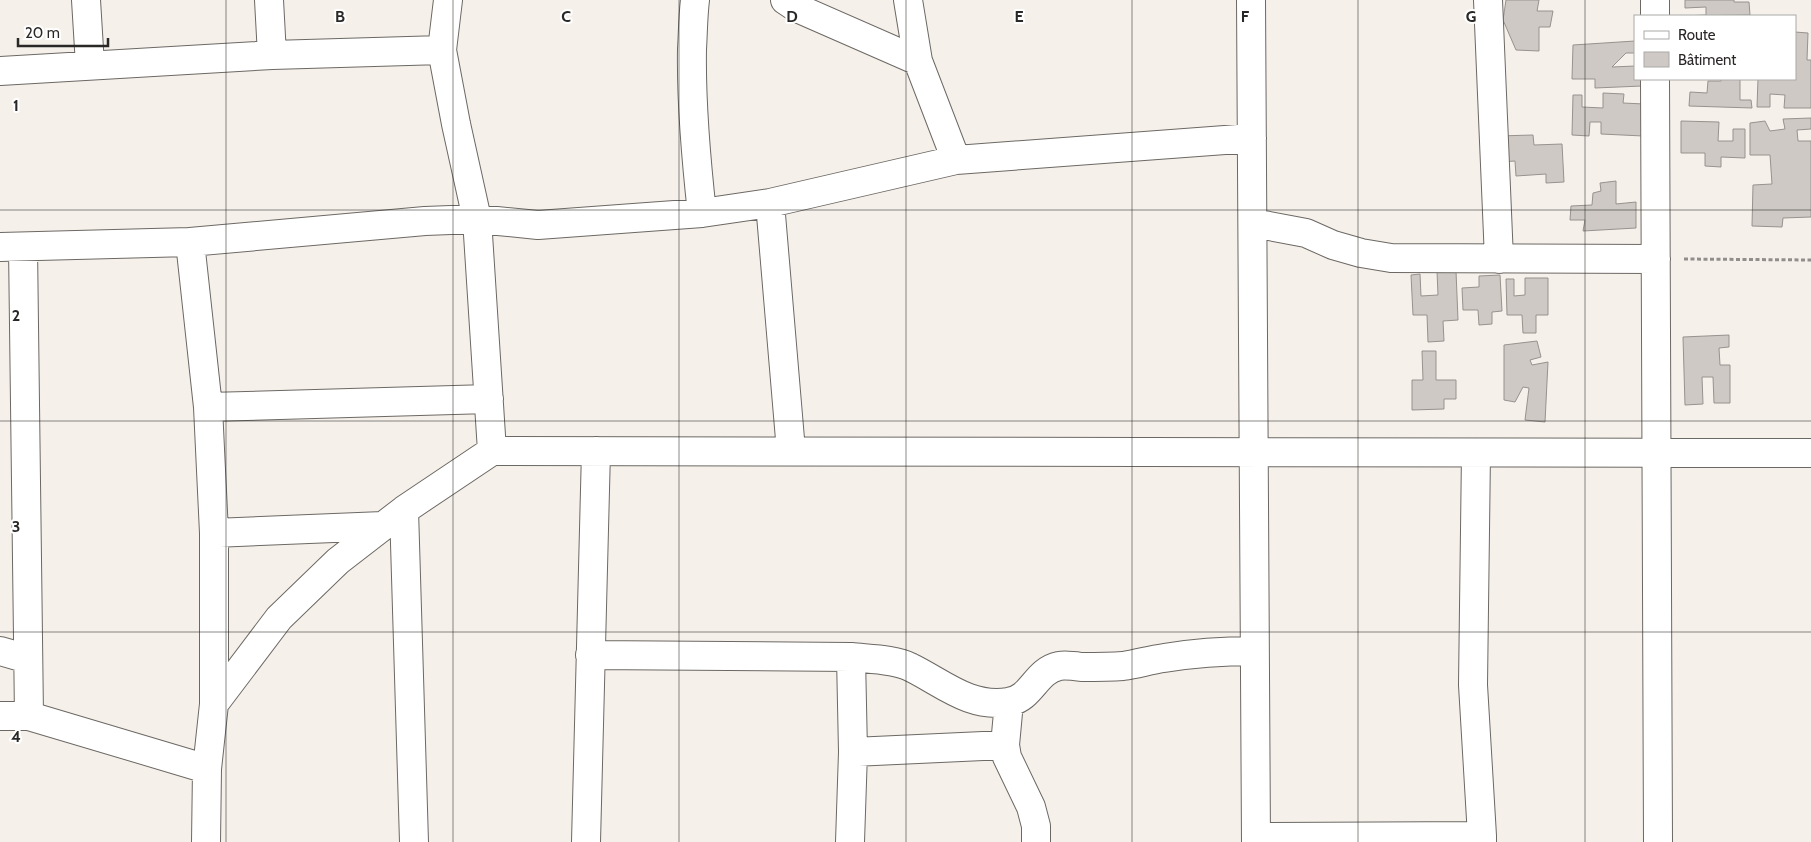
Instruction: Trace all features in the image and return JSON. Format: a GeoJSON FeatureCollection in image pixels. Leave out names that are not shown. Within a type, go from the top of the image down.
{"type":"FeatureCollection","features":[{"type":"Feature","properties":{"kind":"street"},"geometry":{"type":"LineString","coordinates":[[86,0],[90,65]]}},
{"type":"Feature","properties":{"kind":"street"},"geometry":{"type":"LineString","coordinates":[[269,0],[272,55]]}},
{"type":"Feature","properties":{"kind":"street"},"geometry":{"type":"LineString","coordinates":[[448,0],[442,50],[477,220],[492,451]]}},
{"type":"Feature","properties":{"kind":"street"},"geometry":{"type":"LineString","coordinates":[[695,0],[693,12],[692,73],[696,162],[702,213]]}},
{"type":"Feature","properties":{"kind":"street"},"geometry":{"type":"LineString","coordinates":[[785,0],[797,8],[918,61]]}},
{"type":"Feature","properties":{"kind":"street"},"geometry":{"type":"LineString","coordinates":[[908,0],[918,61],[956,160]]}},
{"type":"Feature","properties":{"kind":"street"},"geometry":{"type":"LineString","coordinates":[[1251,0],[1256,840],[1482,839],[1473,686],[1476,453]]}},
{"type":"Feature","properties":{"kind":"street"},"geometry":{"type":"LineString","coordinates":[[1488,0],[1499,259]]}},
{"type":"Feature","properties":{"kind":"street"},"geometry":{"type":"LineString","coordinates":[[1655,0],[1655,15]]}},
{"type":"Feature","properties":{"kind":"street"},"geometry":{"type":"LineString","coordinates":[[0,71],[272,55],[442,50]]}},
{"type":"Feature","properties":{"kind":"street"},"geometry":{"type":"LineString","coordinates":[[1655,80],[1658,842]]}},
{"type":"Feature","properties":{"kind":"street"},"geometry":{"type":"LineString","coordinates":[[29,716],[11,247],[190,242],[425,221],[477,220],[538,225],[702,213],[770,203],[956,160],[1252,138]]}},
{"type":"Feature","properties":{"kind":"street"},"geometry":{"type":"LineString","coordinates":[[770,203],[790,452]]}},
{"type":"Feature","properties":{"kind":"street"},"geometry":{"type":"LineString","coordinates":[[1252,223],[1306,233],[1333,245],[1391,258],[1656,259]]}},
{"type":"Feature","properties":{"kind":"street"},"geometry":{"type":"LineString","coordinates":[[190,242],[208,408],[214,533],[214,704],[206,769],[206,842]]}},
{"type":"Feature","properties":{"kind":"street"},"geometry":{"type":"LineString","coordinates":[[208,408],[489,399]]}},
{"type":"Feature","properties":{"kind":"street"},"geometry":{"type":"LineString","coordinates":[[214,704],[278,618],[338,561],[393,518],[492,451],[1811,453]]}},
{"type":"Feature","properties":{"kind":"street"},"geometry":{"type":"LineString","coordinates":[[586,842],[596,451]]}},
{"type":"Feature","properties":{"kind":"street"},"geometry":{"type":"LineString","coordinates":[[214,533],[393,518]]}},
{"type":"Feature","properties":{"kind":"street"},"geometry":{"type":"LineString","coordinates":[[393,518],[414,842]]}},
{"type":"Feature","properties":{"kind":"street"},"geometry":{"type":"LineString","coordinates":[[0,651],[28,659]]}},
{"type":"Feature","properties":{"kind":"street"},"geometry":{"type":"LineString","coordinates":[[590,655],[851,657],[909,666],[944,688],[974,700],[993,703],[1009,702],[1028,692],[1043,672],[1060,666],[1124,666],[1202,653],[1254,651]]}},
{"type":"Feature","properties":{"kind":"street"},"geometry":{"type":"LineString","coordinates":[[850,842],[853,752],[851,657]]}},
{"type":"Feature","properties":{"kind":"street"},"geometry":{"type":"LineString","coordinates":[[1009,702],[1005,745],[1007,757],[1031,808],[1036,826],[1036,842]]}},
{"type":"Feature","properties":{"kind":"street"},"geometry":{"type":"LineString","coordinates":[[0,716],[29,716],[206,769]]}},
{"type":"Feature","properties":{"kind":"street"},"geometry":{"type":"LineString","coordinates":[[853,752],[1005,745]]}},
{"type":"Feature","properties":{"kind":"path"},"geometry":{"type":"LineString","coordinates":[[1656,259],[1811,260]]}},
{"type":"Feature","properties":{"kind":"building"},"geometry":{"type":"Polygon","coordinates":[[[1506,0],[1539,0],[1537,11],[1553,11],[1550,27],[1539,27],[1539,51],[1516,50],[1503,20],[1506,0]]]}},
{"type":"Feature","properties":{"kind":"building"},"geometry":{"type":"Polygon","coordinates":[[[1685,0],[1734,0],[1734,2],[1749,2],[1750,15],[1706,15],[1706,7],[1685,8],[1685,0]]]}},
{"type":"Feature","properties":{"kind":"building"},"geometry":{"type":"Polygon","coordinates":[[[1796,32],[1808,33],[1807,60],[1811,60],[1811,108],[1784,108],[1785,95],[1770,94],[1770,107],[1757,107],[1758,80],[1796,80],[1796,32]]]}},
{"type":"Feature","properties":{"kind":"building"},"geometry":{"type":"Polygon","coordinates":[[[1634,41],[1634,53],[1626,53],[1612,67],[1634,66],[1634,80],[1642,80],[1642,86],[1595,88],[1595,79],[1572,79],[1573,45],[1634,41]]]}},
{"type":"Feature","properties":{"kind":"building"},"geometry":{"type":"Polygon","coordinates":[[[1740,80],[1740,100],[1751,100],[1752,108],[1689,106],[1690,92],[1707,93],[1708,81],[1740,80]]]}},
{"type":"Feature","properties":{"kind":"building"},"geometry":{"type":"Polygon","coordinates":[[[1603,93],[1624,94],[1623,103],[1644,104],[1643,136],[1601,134],[1601,122],[1590,122],[1589,136],[1572,135],[1573,95],[1582,95],[1582,107],[1603,108],[1603,93]]]}},
{"type":"Feature","properties":{"kind":"building"},"geometry":{"type":"Polygon","coordinates":[[[1811,118],[1811,129],[1797,130],[1798,141],[1811,141],[1811,217],[1783,218],[1782,227],[1752,226],[1753,185],[1772,184],[1770,155],[1750,155],[1750,123],[1765,121],[1770,131],[1785,129],[1783,119],[1811,118]]]}},
{"type":"Feature","properties":{"kind":"building"},"geometry":{"type":"Polygon","coordinates":[[[1681,121],[1719,122],[1718,141],[1733,141],[1733,129],[1745,129],[1745,158],[1721,157],[1721,167],[1705,166],[1705,153],[1681,153],[1681,121]]]}},
{"type":"Feature","properties":{"kind":"building"},"geometry":{"type":"Polygon","coordinates":[[[1533,135],[1534,145],[1562,144],[1564,182],[1546,183],[1546,174],[1516,176],[1515,161],[1500,162],[1498,136],[1533,135]]]}},
{"type":"Feature","properties":{"kind":"building"},"geometry":{"type":"Polygon","coordinates":[[[1616,181],[1616,204],[1636,202],[1636,228],[1583,231],[1585,220],[1570,220],[1571,206],[1592,205],[1593,193],[1601,191],[1600,183],[1616,181]]]}},
{"type":"Feature","properties":{"kind":"building"},"geometry":{"type":"Polygon","coordinates":[[[1437,271],[1456,271],[1458,320],[1443,321],[1444,341],[1428,342],[1427,315],[1413,315],[1411,275],[1420,274],[1421,296],[1438,295],[1437,271]]]}},
{"type":"Feature","properties":{"kind":"building"},"geometry":{"type":"Polygon","coordinates":[[[1500,275],[1502,311],[1492,312],[1492,324],[1479,325],[1478,310],[1463,310],[1462,288],[1479,287],[1479,276],[1500,275]]]}},
{"type":"Feature","properties":{"kind":"building"},"geometry":{"type":"Polygon","coordinates":[[[1525,278],[1548,278],[1548,315],[1536,315],[1536,333],[1523,333],[1522,315],[1507,315],[1506,279],[1514,279],[1514,296],[1525,295],[1525,278]]]}},
{"type":"Feature","properties":{"kind":"building"},"geometry":{"type":"Polygon","coordinates":[[[1729,335],[1729,347],[1719,348],[1720,365],[1730,365],[1730,403],[1714,403],[1713,377],[1702,377],[1703,404],[1685,405],[1683,337],[1729,335]]]}},
{"type":"Feature","properties":{"kind":"building"},"geometry":{"type":"Polygon","coordinates":[[[1537,341],[1541,357],[1530,360],[1532,365],[1548,362],[1545,422],[1525,420],[1529,388],[1523,387],[1515,402],[1504,400],[1504,345],[1537,341]]]}},
{"type":"Feature","properties":{"kind":"building"},"geometry":{"type":"Polygon","coordinates":[[[1422,351],[1436,351],[1436,380],[1456,380],[1456,399],[1444,399],[1444,409],[1412,410],[1412,380],[1423,380],[1422,351]]]}}]}
